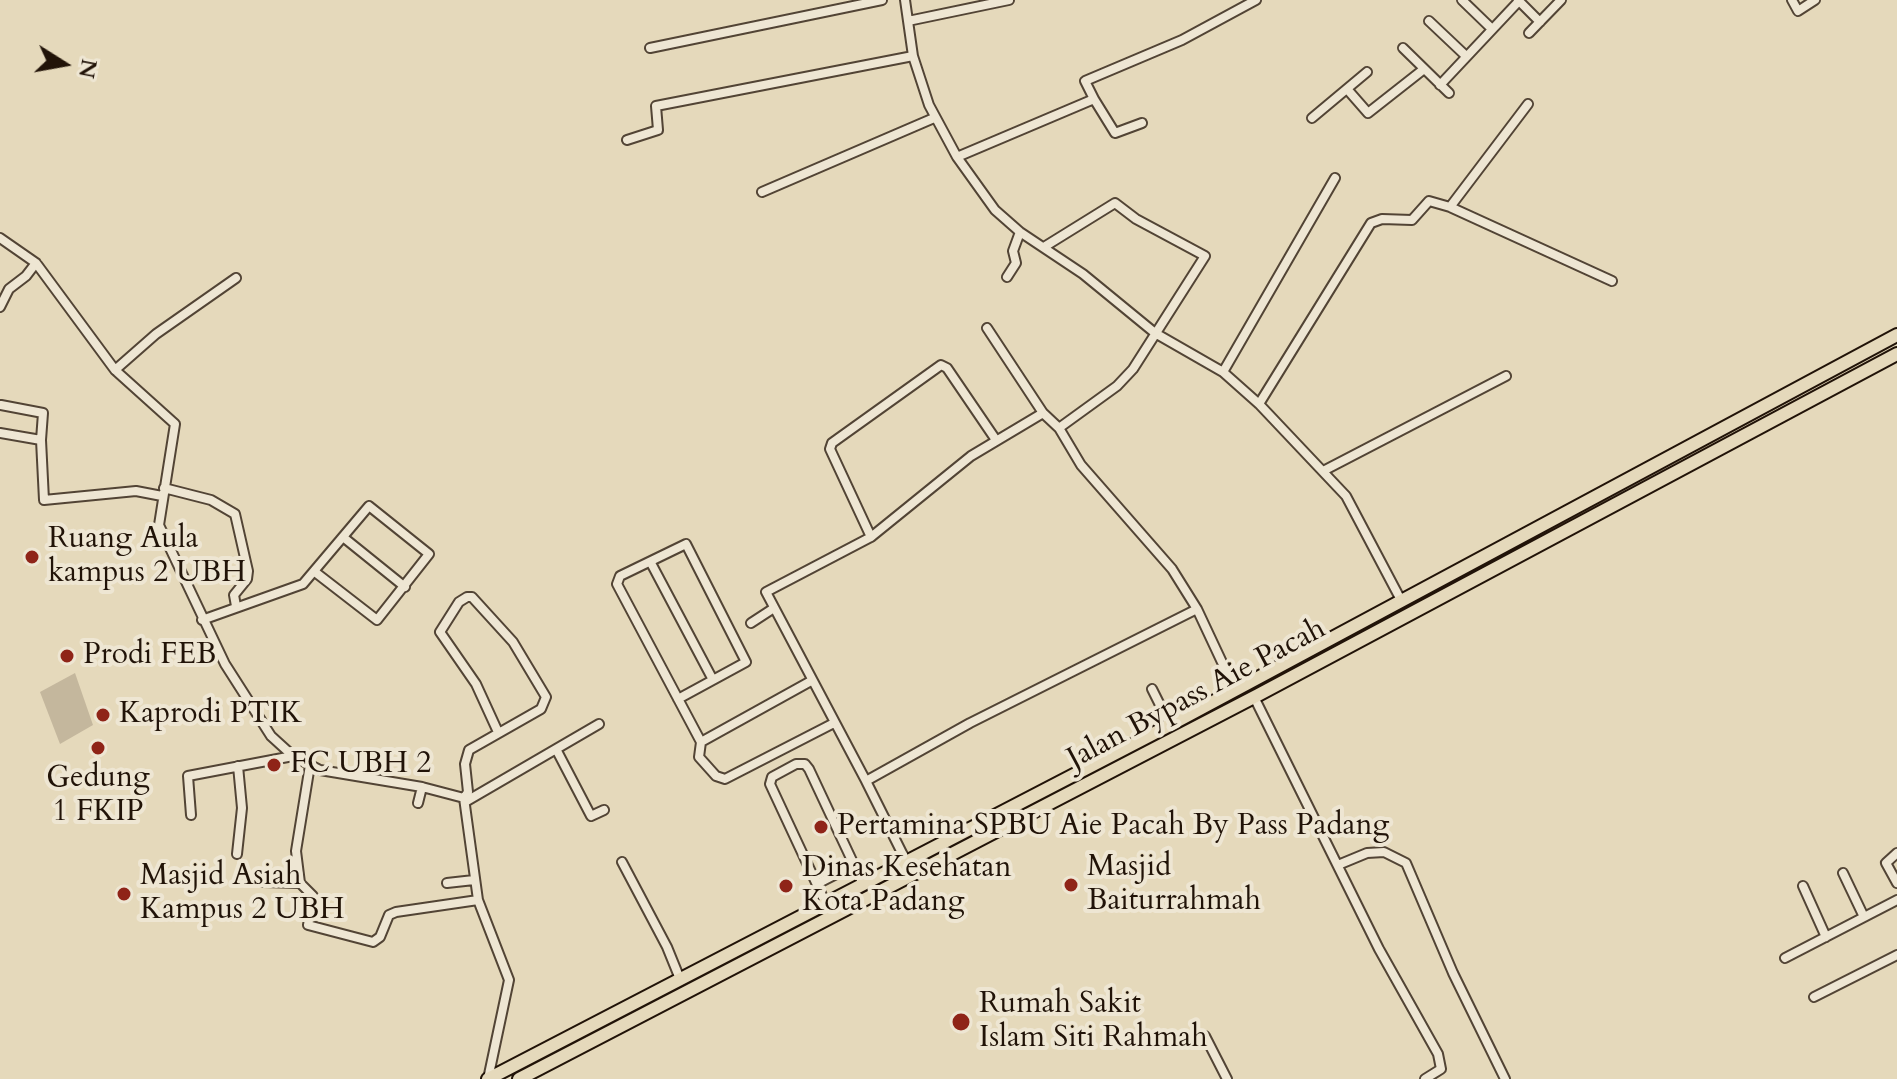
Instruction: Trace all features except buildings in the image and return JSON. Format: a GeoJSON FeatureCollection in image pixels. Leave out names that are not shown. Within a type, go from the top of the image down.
{"type":"FeatureCollection","features":[{"type":"Feature","properties":{"kind":"highway"},"geometry":{"type":"LineString","coordinates":[[488,1079],[906,861],[1135,749],[1170,725],[1897,335]]}},
{"type":"Feature","properties":{"kind":"highway","name":"Jalan Bypass Aie Pacah"},"geometry":{"type":"LineString","coordinates":[[519,1079],[1135,749],[1254,697],[1897,354]]}},
{"type":"Feature","properties":{"kind":"highway"},"geometry":{"type":"LineString","coordinates":[[1790,392],[1797,407]]}},
{"type":"Feature","properties":{"kind":"highway"},"geometry":{"type":"LineString","coordinates":[[566,1039],[573,1051]]}},
{"type":"Feature","properties":{"kind":"street"},"geometry":{"type":"LineString","coordinates":[[650,48],[882,0]]}},
{"type":"Feature","properties":{"kind":"street"},"geometry":{"type":"LineString","coordinates":[[905,0],[913,56],[934,118],[995,210],[1155,333],[1223,372],[1259,404],[1325,470],[1346,496],[1402,602]]}},
{"type":"Feature","properties":{"kind":"street"},"geometry":{"type":"LineString","coordinates":[[908,21],[1009,0]]}},
{"type":"Feature","properties":{"kind":"street"},"geometry":{"type":"LineString","coordinates":[[1142,123],[1115,133],[1085,81],[1182,40],[1256,0]]}},
{"type":"Feature","properties":{"kind":"street"},"geometry":{"type":"LineString","coordinates":[[1462,0],[1492,29]]}},
{"type":"Feature","properties":{"kind":"street"},"geometry":{"type":"LineString","coordinates":[[1529,33],[1561,0]]}},
{"type":"Feature","properties":{"kind":"street"},"geometry":{"type":"LineString","coordinates":[[1792,0],[1798,11],[1815,0]]}},
{"type":"Feature","properties":{"kind":"street"},"geometry":{"type":"LineString","coordinates":[[1440,85],[1518,1],[1540,22]]}},
{"type":"Feature","properties":{"kind":"street"},"geometry":{"type":"LineString","coordinates":[[1429,21],[1466,56]]}},
{"type":"Feature","properties":{"kind":"street"},"geometry":{"type":"LineString","coordinates":[[1403,48],[1449,93]]}},
{"type":"Feature","properties":{"kind":"street"},"geometry":{"type":"LineString","coordinates":[[627,140],[658,130],[656,106],[913,56]]}},
{"type":"Feature","properties":{"kind":"street"},"geometry":{"type":"LineString","coordinates":[[1347,89],[1368,113],[1424,69]]}},
{"type":"Feature","properties":{"kind":"street"},"geometry":{"type":"LineString","coordinates":[[1312,118],[1367,72]]}},
{"type":"Feature","properties":{"kind":"street"},"geometry":{"type":"LineString","coordinates":[[957,157],[1094,99]]}},
{"type":"Feature","properties":{"kind":"street"},"geometry":{"type":"LineString","coordinates":[[1450,207],[1528,104]]}},
{"type":"Feature","properties":{"kind":"street"},"geometry":{"type":"LineString","coordinates":[[762,192],[934,118]]}},
{"type":"Feature","properties":{"kind":"street"},"geometry":{"type":"LineString","coordinates":[[1223,372],[1335,178]]}},
{"type":"Feature","properties":{"kind":"street"},"geometry":{"type":"LineString","coordinates":[[1259,404],[1371,223],[1382,219],[1412,220],[1429,201],[1450,207],[1612,281]]}},
{"type":"Feature","properties":{"kind":"street"},"geometry":{"type":"LineString","coordinates":[[1044,247],[1115,203],[1149,227],[1204,253],[1204,260],[1133,369],[1117,386],[1059,428]]}},
{"type":"Feature","properties":{"kind":"street"},"geometry":{"type":"LineString","coordinates":[[1007,277],[1016,263],[1014,246],[1020,232]]}},
{"type":"Feature","properties":{"kind":"street"},"geometry":{"type":"LineString","coordinates":[[0,238],[36,263],[115,370],[175,424],[159,525],[202,620],[261,722],[293,756],[310,765],[344,775],[422,787],[464,800],[599,724]]}},
{"type":"Feature","properties":{"kind":"street"},"geometry":{"type":"LineString","coordinates":[[0,307],[9,289],[26,276],[36,263]]}},
{"type":"Feature","properties":{"kind":"street"},"geometry":{"type":"LineString","coordinates":[[115,370],[188,311],[236,278]]}},
{"type":"Feature","properties":{"kind":"street"},"geometry":{"type":"LineString","coordinates":[[987,328],[1043,413],[1059,428],[1081,465],[1172,569],[1197,609],[1235,690]]}},
{"type":"Feature","properties":{"kind":"street"},"geometry":{"type":"LineString","coordinates":[[871,537],[830,449],[832,443],[941,365],[947,368],[996,440]]}},
{"type":"Feature","properties":{"kind":"street"},"geometry":{"type":"LineString","coordinates":[[1325,470],[1506,376]]}},
{"type":"Feature","properties":{"kind":"street"},"geometry":{"type":"LineString","coordinates":[[1,405],[43,413],[44,500],[136,491],[163,492],[211,500],[235,514],[248,571],[247,579],[234,595],[236,606]]}},
{"type":"Feature","properties":{"kind":"street"},"geometry":{"type":"LineString","coordinates":[[906,861],[811,681],[774,608],[768,589],[871,537],[971,456],[1043,413]]}},
{"type":"Feature","properties":{"kind":"street"},"geometry":{"type":"LineString","coordinates":[[0,433],[41,440]]}},
{"type":"Feature","properties":{"kind":"street"},"geometry":{"type":"LineString","coordinates":[[202,620],[289,590],[315,572],[367,507],[374,507],[429,554],[377,620],[315,572]]}},
{"type":"Feature","properties":{"kind":"street"},"geometry":{"type":"LineString","coordinates":[[343,537],[405,587]]}},
{"type":"Feature","properties":{"kind":"street"},"geometry":{"type":"LineString","coordinates":[[678,699],[746,662],[692,551],[684,544],[620,576],[617,584],[678,699],[701,742],[699,757],[716,776],[725,779],[834,723]]}},
{"type":"Feature","properties":{"kind":"street"},"geometry":{"type":"LineString","coordinates":[[651,563],[713,680]]}},
{"type":"Feature","properties":{"kind":"street"},"geometry":{"type":"LineString","coordinates":[[488,1079],[509,980],[478,900],[464,800],[468,792],[465,764],[469,750],[541,709],[546,697],[513,642],[472,597],[467,597],[459,602],[440,632],[476,684],[498,732]]}},
{"type":"Feature","properties":{"kind":"street"},"geometry":{"type":"LineString","coordinates":[[751,623],[774,608]]}},
{"type":"Feature","properties":{"kind":"street"},"geometry":{"type":"LineString","coordinates":[[866,781],[970,723],[1197,609]]}},
{"type":"Feature","properties":{"kind":"street"},"geometry":{"type":"LineString","coordinates":[[701,742],[811,681]]}},
{"type":"Feature","properties":{"kind":"street"},"geometry":{"type":"LineString","coordinates":[[1152,689],[1170,725]]}},
{"type":"Feature","properties":{"kind":"street"},"geometry":{"type":"LineString","coordinates":[[1254,697],[1379,949],[1438,1054],[1441,1069],[1425,1079]]}},
{"type":"Feature","properties":{"kind":"street"},"geometry":{"type":"LineString","coordinates":[[556,749],[591,816],[604,810]]}},
{"type":"Feature","properties":{"kind":"street"},"geometry":{"type":"LineString","coordinates":[[191,815],[188,776],[293,756]]}},
{"type":"Feature","properties":{"kind":"street"},"geometry":{"type":"LineString","coordinates":[[826,904],[770,784],[772,777],[796,764],[805,764],[809,769],[863,884]]}},
{"type":"Feature","properties":{"kind":"street"},"geometry":{"type":"LineString","coordinates":[[310,765],[296,851],[300,883],[313,896],[308,925],[368,943],[377,940],[392,914],[478,900]]}},
{"type":"Feature","properties":{"kind":"street"},"geometry":{"type":"LineString","coordinates":[[237,854],[242,808],[238,766]]}},
{"type":"Feature","properties":{"kind":"street"},"geometry":{"type":"LineString","coordinates":[[418,803],[422,787]]}},
{"type":"Feature","properties":{"kind":"street"},"geometry":{"type":"LineString","coordinates":[[1338,865],[1367,853],[1384,852],[1406,863],[1453,973],[1505,1079]]}},
{"type":"Feature","properties":{"kind":"street"},"geometry":{"type":"LineString","coordinates":[[1897,853],[1886,863],[1897,883]]}},
{"type":"Feature","properties":{"kind":"street"},"geometry":{"type":"LineString","coordinates":[[622,862],[667,947],[680,979]]}},
{"type":"Feature","properties":{"kind":"street"},"geometry":{"type":"LineString","coordinates":[[817,884],[854,865]]}},
{"type":"Feature","properties":{"kind":"street"},"geometry":{"type":"LineString","coordinates":[[1843,873],[1864,917]]}},
{"type":"Feature","properties":{"kind":"street"},"geometry":{"type":"LineString","coordinates":[[447,883],[474,880]]}},
{"type":"Feature","properties":{"kind":"street"},"geometry":{"type":"LineString","coordinates":[[263,882],[300,883]]}},
{"type":"Feature","properties":{"kind":"street"},"geometry":{"type":"LineString","coordinates":[[1803,886],[1826,937]]}},
{"type":"Feature","properties":{"kind":"street"},"geometry":{"type":"LineString","coordinates":[[1785,958],[1897,900]]}},
{"type":"Feature","properties":{"kind":"street"},"geometry":{"type":"LineString","coordinates":[[1814,997],[1897,955]]}},
{"type":"Feature","properties":{"kind":"street"},"geometry":{"type":"LineString","coordinates":[[1205,1036],[1227,1079]]}},
{"type":"Feature","properties":{"kind":"shaded area"},"geometry":{"type":"Polygon","coordinates":[[[75,673],[93,725],[60,744],[40,692],[75,673]]]}},
{"type":"Feature","properties":{"kind":"place","name":"Ruang Aula kampus 2 UBH"},"geometry":{"type":"Point","coordinates":[32,557]}},
{"type":"Feature","properties":{"kind":"place","name":"Prodi FEB"},"geometry":{"type":"Point","coordinates":[67,656]}},
{"type":"Feature","properties":{"kind":"place","name":"Kaprodi PTIK"},"geometry":{"type":"Point","coordinates":[103,715]}},
{"type":"Feature","properties":{"kind":"place","name":"Gedung 1 FKIP"},"geometry":{"type":"Point","coordinates":[98,748]}},
{"type":"Feature","properties":{"kind":"place","name":"FC UBH 2"},"geometry":{"type":"Point","coordinates":[274,765]}},
{"type":"Feature","properties":{"kind":"place","name":"Pertamina SPBU Aie Pacah By Pass Padang"},"geometry":{"type":"Point","coordinates":[821,827]}},
{"type":"Feature","properties":{"kind":"place","name":"Masjid Baiturrahmah"},"geometry":{"type":"Point","coordinates":[1071,885]}},
{"type":"Feature","properties":{"kind":"place","name":"Dinas Kesehatan Kota Padang"},"geometry":{"type":"Point","coordinates":[786,886]}},
{"type":"Feature","properties":{"kind":"place","name":"Masjid Asiah Kampus 2 UBH"},"geometry":{"type":"Point","coordinates":[124,894]}},
{"type":"Feature","properties":{"kind":"place","name":"Rumah Sakit Islam Siti Rahmah"},"geometry":{"type":"Point","coordinates":[961,1022]}}]}
